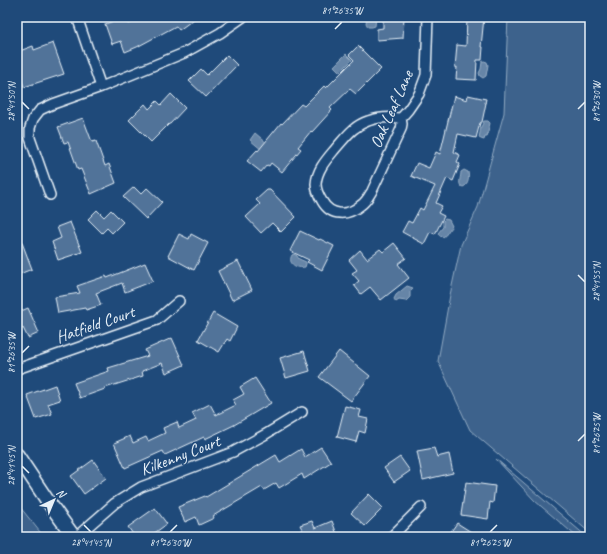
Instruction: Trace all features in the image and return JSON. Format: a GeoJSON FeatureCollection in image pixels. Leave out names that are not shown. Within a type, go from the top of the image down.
{"type":"FeatureCollection","features":[{"type":"Feature","properties":{"kind":"street"},"geometry":{"type":"LineString","coordinates":[[77,17],[101,87]]}},
{"type":"Feature","properties":{"kind":"street"},"geometry":{"type":"LineString","coordinates":[[50,196],[30,138],[30,128],[33,119],[40,110],[184,53],[220,33],[243,17]]}},
{"type":"Feature","properties":{"kind":"street","name":"Oak Leaf Lane"},"geometry":{"type":"LineString","coordinates":[[401,118],[401,129],[372,191],[361,206],[341,214],[332,212],[325,207],[317,193],[316,185],[321,167],[327,158],[350,131],[362,123],[370,120],[401,118],[419,94],[426,75],[428,17]]}},
{"type":"Feature","properties":{"kind":"street","name":"Hatfield Court"},"geometry":{"type":"LineString","coordinates":[[17,369],[156,320],[179,301]]}},
{"type":"Feature","properties":{"kind":"street","name":"Kilkenny Court"},"geometry":{"type":"LineString","coordinates":[[75,537],[115,503],[141,487],[232,452],[266,434],[302,412]]}},
{"type":"Feature","properties":{"kind":"street"},"geometry":{"type":"LineString","coordinates":[[17,455],[47,500],[75,537]]}},
{"type":"Feature","properties":{"kind":"street"},"geometry":{"type":"LineString","coordinates":[[391,537],[421,507]]}},
{"type":"Feature","properties":{"kind":"shaded area"},"geometry":{"type":"Polygon","coordinates":[[[367,17],[376,17],[375,26],[368,27],[366,23],[367,17]]]}},
{"type":"Feature","properties":{"kind":"shaded area"},"geometry":{"type":"Polygon","coordinates":[[[508,17],[590,17],[590,533],[470,430],[438,361],[461,245],[478,207],[504,113],[508,17]]]}},
{"type":"Feature","properties":{"kind":"shaded area"},"geometry":{"type":"Polygon","coordinates":[[[346,54],[352,60],[340,72],[334,66],[346,54]]]}},
{"type":"Feature","properties":{"kind":"shaded area"},"geometry":{"type":"Polygon","coordinates":[[[482,62],[487,62],[488,65],[486,76],[483,78],[479,73],[482,62]]]}},
{"type":"Feature","properties":{"kind":"shaded area"},"geometry":{"type":"Polygon","coordinates":[[[484,121],[488,121],[490,123],[487,137],[485,137],[484,140],[479,138],[484,121]]]}},
{"type":"Feature","properties":{"kind":"shaded area"},"geometry":{"type":"Polygon","coordinates":[[[255,133],[268,144],[262,150],[250,140],[255,133]]]}},
{"type":"Feature","properties":{"kind":"shaded area"},"geometry":{"type":"Polygon","coordinates":[[[464,170],[468,172],[468,178],[466,185],[463,187],[460,185],[460,182],[461,172],[464,170]]]}},
{"type":"Feature","properties":{"kind":"shaded area"},"geometry":{"type":"Polygon","coordinates":[[[445,219],[449,220],[452,226],[443,237],[438,233],[443,227],[443,221],[445,219]]]}},
{"type":"Feature","properties":{"kind":"shaded area"},"geometry":{"type":"Polygon","coordinates":[[[294,254],[299,259],[306,262],[305,267],[299,267],[292,263],[291,258],[294,254]]]}},
{"type":"Feature","properties":{"kind":"shaded area"},"geometry":{"type":"Polygon","coordinates":[[[407,286],[413,288],[410,291],[410,297],[406,301],[399,300],[396,302],[394,299],[396,295],[407,286]]]}},
{"type":"Feature","properties":{"kind":"shaded area"},"geometry":{"type":"Polygon","coordinates":[[[496,459],[587,537],[577,537],[535,501],[496,459]]]}},
{"type":"Feature","properties":{"kind":"shaded area"},"geometry":{"type":"Polygon","coordinates":[[[17,501],[20,507],[44,537],[17,537],[17,501]]]}},
{"type":"Feature","properties":{"kind":"building"},"geometry":{"type":"Polygon","coordinates":[[[125,17],[129,24],[142,17],[197,17],[179,30],[176,26],[125,52],[121,41],[112,44],[105,24],[125,17]]]}},
{"type":"Feature","properties":{"kind":"building"},"geometry":{"type":"Polygon","coordinates":[[[383,17],[404,17],[403,38],[377,40],[377,29],[383,28],[383,17]]]}},
{"type":"Feature","properties":{"kind":"building"},"geometry":{"type":"Polygon","coordinates":[[[467,17],[484,17],[481,47],[483,47],[482,60],[477,60],[476,80],[456,79],[457,67],[455,68],[457,45],[466,46],[467,17]]]}},
{"type":"Feature","properties":{"kind":"building"},"geometry":{"type":"Polygon","coordinates":[[[53,43],[64,74],[24,87],[17,65],[17,52],[33,46],[34,50],[53,43]]]}},
{"type":"Feature","properties":{"kind":"building"},"geometry":{"type":"Polygon","coordinates":[[[358,46],[381,69],[356,94],[350,89],[330,108],[332,110],[312,132],[311,131],[298,147],[301,149],[282,172],[271,163],[261,172],[247,161],[257,150],[258,151],[281,123],[282,124],[301,104],[304,106],[324,86],[326,88],[354,60],[349,55],[358,46]]]}},
{"type":"Feature","properties":{"kind":"building"},"geometry":{"type":"Polygon","coordinates":[[[227,55],[237,65],[206,97],[189,81],[201,69],[207,75],[227,55]]]}},
{"type":"Feature","properties":{"kind":"building"},"geometry":{"type":"Polygon","coordinates":[[[171,94],[185,108],[151,142],[129,120],[145,104],[149,109],[157,101],[161,105],[171,94]]]}},
{"type":"Feature","properties":{"kind":"building"},"geometry":{"type":"Polygon","coordinates":[[[468,95],[486,99],[482,122],[480,123],[476,138],[458,134],[454,152],[460,155],[457,162],[460,164],[453,181],[447,178],[436,203],[442,206],[438,213],[444,216],[435,234],[430,232],[424,244],[402,232],[408,221],[412,223],[420,208],[423,210],[435,186],[411,176],[417,163],[429,168],[436,152],[440,154],[454,96],[467,100],[468,95]]]}},
{"type":"Feature","properties":{"kind":"building"},"geometry":{"type":"Polygon","coordinates":[[[83,118],[92,142],[96,141],[105,166],[109,164],[116,183],[91,194],[81,169],[78,170],[68,142],[64,143],[58,127],[83,118]]]}},
{"type":"Feature","properties":{"kind":"building"},"geometry":{"type":"Polygon","coordinates":[[[134,187],[141,194],[147,188],[162,202],[146,219],[123,197],[134,187]]]}},
{"type":"Feature","properties":{"kind":"building"},"geometry":{"type":"Polygon","coordinates":[[[267,190],[270,190],[296,217],[281,232],[272,223],[261,233],[246,217],[260,204],[256,200],[267,190]]]}},
{"type":"Feature","properties":{"kind":"building"},"geometry":{"type":"Polygon","coordinates":[[[97,210],[104,217],[111,210],[123,222],[112,233],[107,228],[102,233],[88,219],[97,210]]]}},
{"type":"Feature","properties":{"kind":"building"},"geometry":{"type":"Polygon","coordinates":[[[70,222],[82,252],[58,260],[52,242],[61,238],[57,227],[70,222]]]}},
{"type":"Feature","properties":{"kind":"building"},"geometry":{"type":"Polygon","coordinates":[[[300,231],[334,246],[322,270],[307,262],[309,260],[290,251],[300,231]]]}},
{"type":"Feature","properties":{"kind":"building"},"geometry":{"type":"Polygon","coordinates":[[[18,232],[32,269],[17,275],[17,233],[18,232]]]}},
{"type":"Feature","properties":{"kind":"building"},"geometry":{"type":"Polygon","coordinates":[[[179,234],[189,239],[191,234],[208,243],[194,270],[168,256],[179,234]]]}},
{"type":"Feature","properties":{"kind":"building"},"geometry":{"type":"Polygon","coordinates":[[[394,243],[406,258],[398,264],[409,278],[381,300],[370,287],[361,294],[354,285],[359,281],[352,273],[357,270],[349,260],[360,250],[367,259],[380,249],[383,252],[394,243]]]}},
{"type":"Feature","properties":{"kind":"building"},"geometry":{"type":"Polygon","coordinates":[[[238,261],[252,290],[232,300],[218,271],[238,261]]]}},
{"type":"Feature","properties":{"kind":"building"},"geometry":{"type":"Polygon","coordinates":[[[145,263],[153,281],[125,292],[122,283],[96,293],[101,305],[86,310],[85,308],[58,313],[55,297],[80,293],[77,286],[106,276],[107,278],[145,263]]]}},
{"type":"Feature","properties":{"kind":"building"},"geometry":{"type":"Polygon","coordinates":[[[28,308],[39,333],[28,338],[23,328],[17,331],[17,313],[28,308]]]}},
{"type":"Feature","properties":{"kind":"building"},"geometry":{"type":"Polygon","coordinates":[[[213,313],[237,327],[230,341],[227,339],[219,352],[198,340],[213,313]]]}},
{"type":"Feature","properties":{"kind":"building"},"geometry":{"type":"Polygon","coordinates":[[[172,338],[184,365],[166,373],[162,363],[142,371],[143,376],[80,398],[74,383],[109,371],[108,368],[148,356],[145,350],[172,338]]]}},
{"type":"Feature","properties":{"kind":"building"},"geometry":{"type":"Polygon","coordinates":[[[304,351],[310,371],[286,378],[280,358],[304,351]]]}},
{"type":"Feature","properties":{"kind":"building"},"geometry":{"type":"Polygon","coordinates":[[[339,351],[370,376],[351,401],[319,377],[339,351]]]}},
{"type":"Feature","properties":{"kind":"building"},"geometry":{"type":"Polygon","coordinates":[[[255,378],[271,403],[234,425],[205,439],[204,437],[165,455],[163,451],[125,468],[114,443],[130,436],[133,443],[146,437],[148,441],[165,433],[163,428],[177,422],[179,428],[196,420],[192,413],[210,404],[216,415],[236,405],[233,400],[244,394],[240,387],[255,378]]]}},
{"type":"Feature","properties":{"kind":"building"},"geometry":{"type":"Polygon","coordinates":[[[55,385],[60,400],[48,404],[52,414],[36,419],[27,395],[55,385]]]}},
{"type":"Feature","properties":{"kind":"building"},"geometry":{"type":"Polygon","coordinates":[[[345,406],[361,410],[359,417],[368,419],[365,433],[359,431],[356,442],[337,437],[345,406]]]}},
{"type":"Feature","properties":{"kind":"building"},"geometry":{"type":"Polygon","coordinates":[[[321,447],[331,462],[304,479],[302,474],[279,488],[276,483],[264,490],[262,487],[213,516],[214,518],[199,525],[196,517],[185,522],[178,507],[205,496],[206,497],[276,455],[280,462],[301,449],[305,457],[321,447]]]}},
{"type":"Feature","properties":{"kind":"building"},"geometry":{"type":"Polygon","coordinates":[[[434,448],[437,457],[449,454],[453,473],[423,480],[417,451],[434,448]]]}},
{"type":"Feature","properties":{"kind":"building"},"geometry":{"type":"Polygon","coordinates":[[[400,457],[410,471],[394,482],[384,468],[400,457]]]}},
{"type":"Feature","properties":{"kind":"building"},"geometry":{"type":"Polygon","coordinates":[[[93,460],[106,478],[84,494],[71,476],[93,460]]]}},
{"type":"Feature","properties":{"kind":"building"},"geometry":{"type":"Polygon","coordinates":[[[466,482],[495,486],[493,503],[490,502],[488,519],[461,515],[466,482]]]}},
{"type":"Feature","properties":{"kind":"building"},"geometry":{"type":"Polygon","coordinates":[[[369,494],[383,508],[365,526],[351,513],[369,494]]]}},
{"type":"Feature","properties":{"kind":"building"},"geometry":{"type":"Polygon","coordinates":[[[155,508],[167,524],[149,537],[135,537],[128,527],[155,508]]]}},
{"type":"Feature","properties":{"kind":"building"},"geometry":{"type":"Polygon","coordinates":[[[312,521],[315,528],[332,521],[338,537],[295,537],[304,533],[300,525],[312,521]]]}},
{"type":"Feature","properties":{"kind":"building"},"geometry":{"type":"Polygon","coordinates":[[[457,523],[479,537],[447,537],[457,523]]]}}]}
